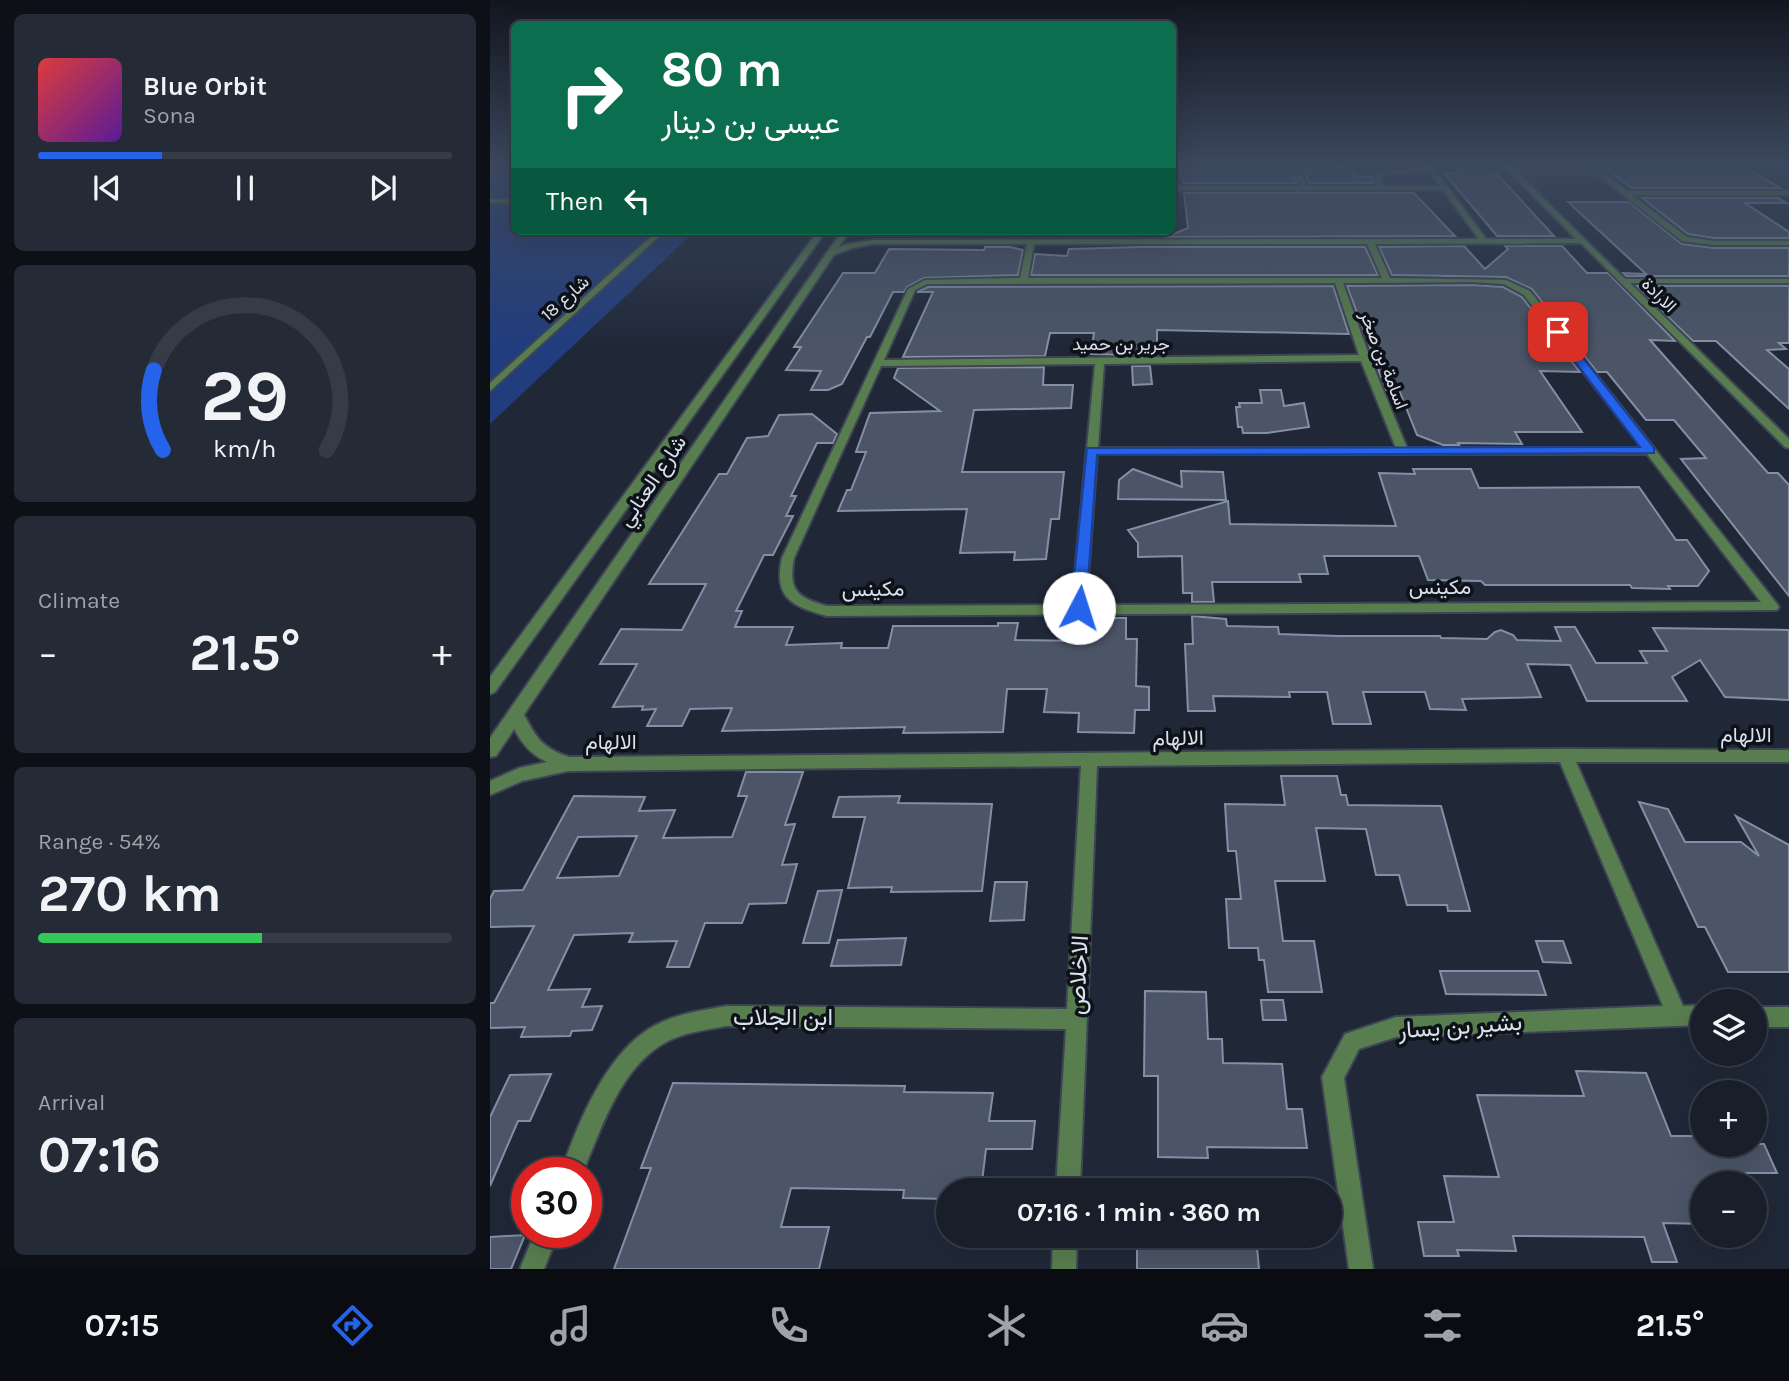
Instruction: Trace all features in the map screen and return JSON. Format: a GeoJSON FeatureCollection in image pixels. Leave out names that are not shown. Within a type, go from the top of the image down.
{"type":"FeatureCollection","features":[{"type":"Feature","properties":{"kind":"street"},"geometry":{"type":"LineString","coordinates":[[1473,225],[1484,241]]}},
{"type":"Feature","properties":{"kind":"street","name":"الارادة"},"geometry":{"type":"LineString","coordinates":[[1565,225],[1789,445]]}},
{"type":"Feature","properties":{"kind":"street"},"geometry":{"type":"LineString","coordinates":[[1667,225],[1685,239],[1714,243],[1789,243]]}},
{"type":"Feature","properties":{"kind":"street","name":"شارع 18"},"geometry":{"type":"LineString","coordinates":[[490,388],[657,235]]}},
{"type":"Feature","properties":{"kind":"street","name":"شارع العنابي"},"geometry":{"type":"LineString","coordinates":[[490,688],[819,235]]}},
{"type":"Feature","properties":{"kind":"street","name":"شارع العنابي"},"geometry":{"type":"LineString","coordinates":[[490,751],[843,235]]}},
{"type":"Feature","properties":{"kind":"street"},"geometry":{"type":"LineString","coordinates":[[853,235],[873,242]]}},
{"type":"Feature","properties":{"kind":"street"},"geometry":{"type":"LineString","coordinates":[[1168,235],[1169,243]]}},
{"type":"Feature","properties":{"kind":"street"},"geometry":{"type":"LineString","coordinates":[[1370,240],[1387,281]]}},
{"type":"Feature","properties":{"kind":"street"},"geometry":{"type":"LineString","coordinates":[[829,256],[850,246],[873,242],[1581,241]]}},
{"type":"Feature","properties":{"kind":"street"},"geometry":{"type":"LineString","coordinates":[[1023,281],[1031,242]]}},
{"type":"Feature","properties":{"kind":"street","name":"مكينس"},"geometry":{"type":"LineString","coordinates":[[1772,607],[1527,293],[1518,286],[1490,280],[934,281],[917,285],[912,289],[783,573],[787,590],[801,604],[827,611],[1789,607]]}},
{"type":"Feature","properties":{"kind":"street","name":"اسامة بن صخر"},"geometry":{"type":"LineString","coordinates":[[1338,281],[1402,450]]}},
{"type":"Feature","properties":{"kind":"street"},"geometry":{"type":"LineString","coordinates":[[1623,281],[1789,281]]}},
{"type":"Feature","properties":{"kind":"street","name":"جرير بن حميد"},"geometry":{"type":"LineString","coordinates":[[878,363],[1365,358]]}},
{"type":"Feature","properties":{"kind":"street"},"geometry":{"type":"LineString","coordinates":[[1079,608],[1100,359]]}},
{"type":"Feature","properties":{"kind":"street"},"geometry":{"type":"LineString","coordinates":[[1091,451],[1650,451]]}},
{"type":"Feature","properties":{"kind":"street","name":"الالهام"},"geometry":{"type":"LineString","coordinates":[[516,713],[526,739],[537,750],[568,764]]}},
{"type":"Feature","properties":{"kind":"street"},"geometry":{"type":"LineString","coordinates":[[1565,755],[1677,1015]]}},
{"type":"Feature","properties":{"kind":"street","name":"الالهام"},"geometry":{"type":"LineString","coordinates":[[490,788],[519,775],[568,764],[1565,755],[1789,756]]}},
{"type":"Feature","properties":{"kind":"street","name":"الاخلاص"},"geometry":{"type":"LineString","coordinates":[[1069,1178],[1089,760]]}},
{"type":"Feature","properties":{"kind":"street","name":"بشير بن يسار"},"geometry":{"type":"LineString","coordinates":[[1361,1269],[1333,1077],[1352,1041],[1396,1027],[1690,1015]]}},
{"type":"Feature","properties":{"kind":"street","name":"ابن الجلاب"},"geometry":{"type":"LineString","coordinates":[[579,1157],[611,1086],[638,1048],[677,1026],[726,1016],[1076,1018]]}},
{"type":"Feature","properties":{"kind":"street"},"geometry":{"type":"LineString","coordinates":[[1767,1017],[1789,1017]]}},
{"type":"Feature","properties":{"kind":"street"},"geometry":{"type":"LineString","coordinates":[[532,1269],[541,1248]]}},
{"type":"Feature","properties":{"kind":"street"},"geometry":{"type":"LineString","coordinates":[[1064,1269],[1065,1248]]}},
{"type":"Feature","properties":{"kind":"shaded area"},"geometry":{"type":"Polygon","coordinates":[[[490,225],[511,225],[511,235],[691,235],[490,424],[490,225]]]}},
{"type":"Feature","properties":{"kind":"building"},"geometry":{"type":"Polygon","coordinates":[[[1188,225],[1445,225],[1455,236],[1166,237],[1188,228],[1188,225]]]}},
{"type":"Feature","properties":{"kind":"building"},"geometry":{"type":"Polygon","coordinates":[[[1488,225],[1544,225],[1554,236],[1497,236],[1488,225]]]}},
{"type":"Feature","properties":{"kind":"building"},"geometry":{"type":"Polygon","coordinates":[[[1593,225],[1658,225],[1682,244],[1714,248],[1789,248],[1789,276],[1626,276],[1623,273],[1646,274],[1593,225]]]}},
{"type":"Feature","properties":{"kind":"building"},"geometry":{"type":"Polygon","coordinates":[[[1677,225],[1779,225],[1789,232],[1789,238],[1714,238],[1688,234],[1677,225]]]}},
{"type":"Feature","properties":{"kind":"building"},"geometry":{"type":"Polygon","coordinates":[[[1464,246],[1485,269],[1508,249],[1505,246],[1562,246],[1587,273],[1608,273],[1675,341],[1650,340],[1768,473],[1778,473],[1789,485],[1789,596],[1681,459],[1706,458],[1674,420],[1646,420],[1607,372],[1597,372],[1532,289],[1506,277],[1392,275],[1379,247],[1464,246]]]}},
{"type":"Feature","properties":{"kind":"building"},"geometry":{"type":"Polygon","coordinates":[[[985,247],[1023,250],[1018,275],[924,278],[907,287],[904,292],[893,292],[842,384],[828,390],[811,390],[821,371],[786,370],[801,347],[794,347],[843,273],[875,273],[889,249],[984,250],[985,247]]]}},
{"type":"Feature","properties":{"kind":"building"},"geometry":{"type":"Polygon","coordinates":[[[1365,247],[1378,275],[1031,275],[1035,254],[1067,256],[1069,249],[1365,247]]]}},
{"type":"Feature","properties":{"kind":"building"},"geometry":{"type":"Polygon","coordinates":[[[1333,286],[1349,334],[1157,330],[1157,347],[1148,347],[1149,355],[1125,355],[1091,354],[1094,333],[1050,333],[1045,356],[903,357],[933,292],[917,292],[928,287],[1333,286]]]}},
{"type":"Feature","properties":{"kind":"building"},"geometry":{"type":"Polygon","coordinates":[[[1347,286],[1503,287],[1522,297],[1580,372],[1540,371],[1582,432],[1515,432],[1522,444],[1443,445],[1417,435],[1399,390],[1386,390],[1347,286]]]}},
{"type":"Feature","properties":{"kind":"building"},"geometry":{"type":"Polygon","coordinates":[[[1636,286],[1789,286],[1789,343],[1779,343],[1786,349],[1767,350],[1789,369],[1789,409],[1716,341],[1693,341],[1636,286]]]}},
{"type":"Feature","properties":{"kind":"building"},"geometry":{"type":"Polygon","coordinates":[[[1132,366],[1150,366],[1152,384],[1133,385],[1132,366]]]}},
{"type":"Feature","properties":{"kind":"building"},"geometry":{"type":"Polygon","coordinates":[[[1044,367],[1043,385],[1073,385],[1071,408],[974,410],[962,472],[1064,472],[1059,519],[1051,519],[1046,559],[1014,560],[1015,552],[960,553],[967,509],[838,511],[847,490],[851,490],[866,452],[856,452],[870,413],[940,411],[894,378],[898,368],[1044,367]]]}},
{"type":"Feature","properties":{"kind":"building"},"geometry":{"type":"Polygon","coordinates":[[[1260,390],[1281,390],[1284,406],[1304,403],[1309,427],[1267,433],[1243,433],[1242,427],[1238,427],[1236,407],[1240,407],[1239,403],[1262,403],[1260,390]]]}},
{"type":"Feature","properties":{"kind":"building"},"geometry":{"type":"Polygon","coordinates":[[[812,414],[837,434],[833,443],[817,443],[791,496],[796,496],[786,516],[793,516],[773,555],[764,555],[736,611],[742,611],[735,627],[793,627],[786,645],[842,643],[841,648],[888,648],[893,626],[998,626],[998,623],[1018,623],[1015,640],[1086,641],[1088,618],[1126,618],[1126,639],[1137,639],[1136,686],[1149,687],[1149,710],[1135,710],[1134,733],[1078,732],[1079,713],[1044,712],[1047,689],[1007,689],[1003,732],[903,733],[905,727],[722,731],[732,708],[690,709],[682,726],[647,726],[656,709],[642,710],[643,706],[613,707],[637,664],[600,664],[621,629],[682,630],[706,584],[649,584],[719,474],[727,474],[747,438],[768,436],[779,415],[812,414]]]}},
{"type":"Feature","properties":{"kind":"building"},"geometry":{"type":"Polygon","coordinates":[[[1133,469],[1182,487],[1181,471],[1223,472],[1226,500],[1118,499],[1119,480],[1133,469]]]}},
{"type":"Feature","properties":{"kind":"building"},"geometry":{"type":"Polygon","coordinates":[[[1413,469],[1471,469],[1479,488],[1639,487],[1676,540],[1687,540],[1709,571],[1698,586],[1668,586],[1670,589],[1632,588],[1630,585],[1485,585],[1481,581],[1428,580],[1419,556],[1324,556],[1328,574],[1299,574],[1301,582],[1212,582],[1214,602],[1192,602],[1192,593],[1183,593],[1182,556],[1138,557],[1138,543],[1128,530],[1228,501],[1230,524],[1396,526],[1379,473],[1415,474],[1413,469]]]}},
{"type":"Feature","properties":{"kind":"building"},"geometry":{"type":"Polygon","coordinates":[[[1192,616],[1226,619],[1227,626],[1278,627],[1279,634],[1339,636],[1487,639],[1501,630],[1513,635],[1517,640],[1561,641],[1555,627],[1575,627],[1596,663],[1647,663],[1640,651],[1667,651],[1653,628],[1789,630],[1789,700],[1725,697],[1700,660],[1672,677],[1687,701],[1587,701],[1570,665],[1527,664],[1541,697],[1462,699],[1466,710],[1430,709],[1425,692],[1363,692],[1371,724],[1333,724],[1327,692],[1289,692],[1290,697],[1213,696],[1215,711],[1188,711],[1185,644],[1193,644],[1192,616]]]}},
{"type":"Feature","properties":{"kind":"building"},"geometry":{"type":"Polygon","coordinates":[[[746,772],[803,772],[785,825],[795,824],[782,865],[797,864],[786,903],[749,904],[742,923],[705,923],[689,967],[667,967],[677,941],[629,942],[633,933],[574,935],[548,990],[590,989],[582,1007],[602,1006],[592,1030],[572,1031],[570,1036],[521,1037],[525,1027],[490,1028],[490,1003],[494,1003],[534,926],[490,927],[490,899],[494,891],[523,890],[574,796],[645,797],[639,811],[675,810],[663,838],[732,837],[747,796],[738,796],[746,772]],[[637,836],[578,837],[557,878],[619,876],[637,836]]]}},
{"type":"Feature","properties":{"kind":"building"},"geometry":{"type":"Polygon","coordinates":[[[1281,776],[1337,776],[1341,795],[1346,795],[1348,805],[1441,806],[1470,911],[1448,911],[1447,905],[1407,905],[1399,875],[1376,875],[1366,829],[1316,828],[1325,881],[1275,881],[1283,941],[1314,941],[1322,992],[1268,992],[1264,960],[1259,960],[1258,948],[1229,948],[1226,899],[1241,899],[1236,851],[1228,851],[1225,804],[1285,805],[1281,776]]]}},
{"type":"Feature","properties":{"kind":"building"},"geometry":{"type":"Polygon","coordinates":[[[900,796],[898,803],[992,804],[982,891],[891,892],[892,887],[848,888],[865,817],[833,817],[839,797],[900,796]]]}},
{"type":"Feature","properties":{"kind":"building"},"geometry":{"type":"Polygon","coordinates":[[[1639,802],[1668,809],[1685,842],[1741,842],[1759,856],[1736,816],[1789,845],[1789,972],[1728,972],[1705,927],[1698,927],[1639,802]]]}},
{"type":"Feature","properties":{"kind":"building"},"geometry":{"type":"Polygon","coordinates":[[[995,882],[1027,882],[1024,920],[990,921],[995,882]]]}},
{"type":"Feature","properties":{"kind":"building"},"geometry":{"type":"Polygon","coordinates":[[[842,890],[829,943],[803,943],[818,891],[842,890]]]}},
{"type":"Feature","properties":{"kind":"building"},"geometry":{"type":"Polygon","coordinates":[[[906,938],[901,965],[831,966],[838,940],[906,938]]]}},
{"type":"Feature","properties":{"kind":"building"},"geometry":{"type":"Polygon","coordinates":[[[1536,941],[1563,941],[1571,963],[1543,962],[1536,941]]]}},
{"type":"Feature","properties":{"kind":"building"},"geometry":{"type":"Polygon","coordinates":[[[1440,971],[1538,971],[1546,995],[1446,994],[1440,971]]]}},
{"type":"Feature","properties":{"kind":"building"},"geometry":{"type":"Polygon","coordinates":[[[1145,991],[1206,992],[1208,1039],[1222,1039],[1223,1063],[1282,1064],[1287,1109],[1302,1109],[1307,1148],[1207,1147],[1208,1158],[1158,1157],[1158,1076],[1144,1076],[1145,991]]]}},
{"type":"Feature","properties":{"kind":"building"},"geometry":{"type":"Polygon","coordinates":[[[1261,1000],[1283,1000],[1286,1020],[1263,1020],[1261,1000]]]}},
{"type":"Feature","properties":{"kind":"building"},"geometry":{"type":"Polygon","coordinates":[[[1576,1071],[1646,1073],[1671,1136],[1690,1136],[1690,1157],[1767,1157],[1767,1151],[1777,1173],[1690,1171],[1690,1224],[1663,1223],[1677,1262],[1652,1262],[1644,1237],[1513,1236],[1516,1251],[1457,1250],[1459,1256],[1424,1256],[1418,1222],[1454,1222],[1444,1176],[1499,1177],[1477,1095],[1584,1096],[1576,1071]]]}},
{"type":"Feature","properties":{"kind":"building"},"geometry":{"type":"Polygon","coordinates":[[[551,1074],[530,1121],[518,1121],[490,1186],[490,1117],[510,1075],[551,1074]]]}},
{"type":"Feature","properties":{"kind":"building"},"geometry":{"type":"Polygon","coordinates":[[[673,1083],[905,1086],[904,1092],[993,1093],[989,1121],[1035,1121],[1032,1149],[986,1149],[982,1178],[936,1178],[936,1199],[903,1198],[904,1190],[791,1188],[781,1227],[829,1227],[819,1269],[614,1269],[651,1168],[641,1168],[673,1083]]]}},
{"type":"Feature","properties":{"kind":"building"},"geometry":{"type":"Polygon","coordinates":[[[511,1236],[511,1248],[520,1248],[511,1269],[490,1269],[490,1237],[511,1236]]]}},
{"type":"Feature","properties":{"kind":"building"},"geometry":{"type":"Polygon","coordinates":[[[1137,1248],[1257,1248],[1259,1269],[1137,1269],[1137,1248]]]}},
{"type":"Feature","properties":{"kind":"route"},"geometry":{"type":"LineString","coordinates":[[1079,608],[1091,451],[1650,451],[1558,332]]}}]}
